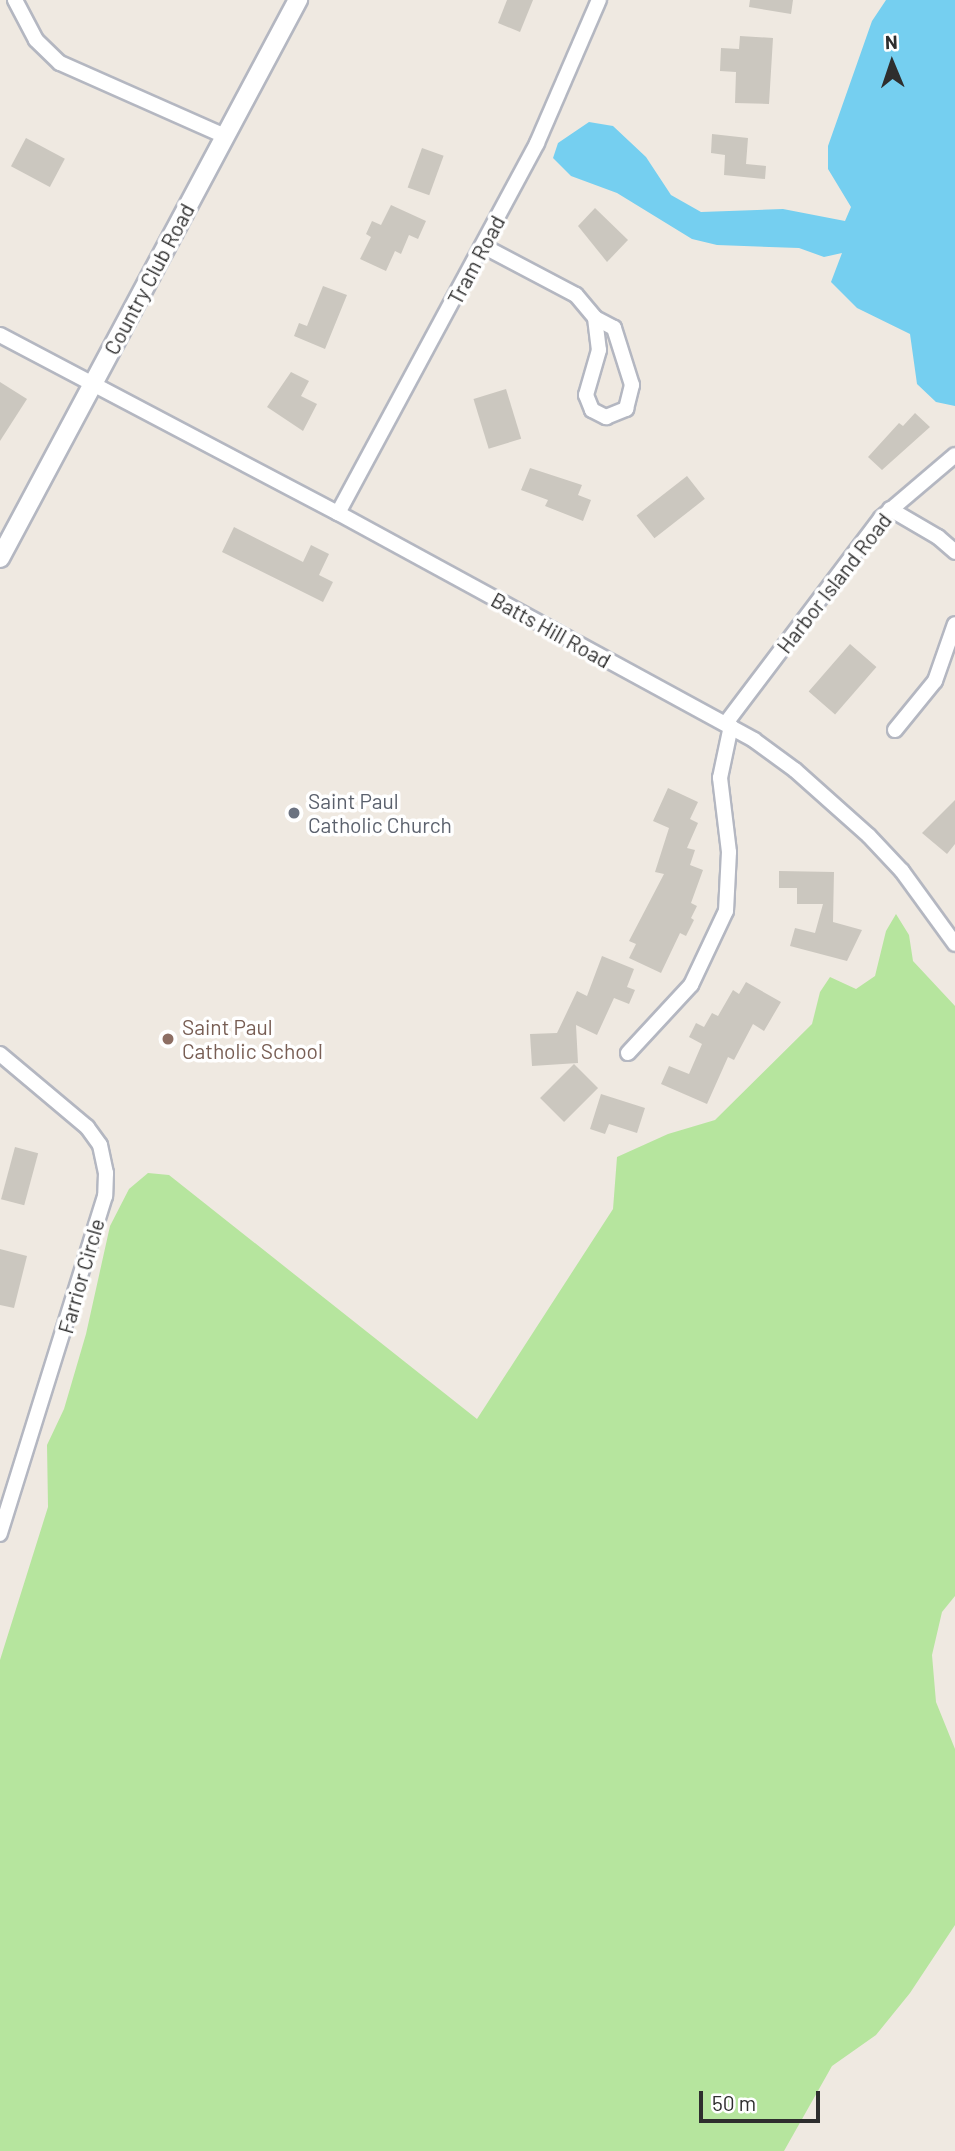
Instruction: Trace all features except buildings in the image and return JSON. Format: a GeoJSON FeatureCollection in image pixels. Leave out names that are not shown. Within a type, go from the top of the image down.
{"type":"FeatureCollection","features":[{"type":"Feature","properties":{"kind":"street"},"geometry":{"type":"LineString","coordinates":[[15,0],[36,40],[69,69],[225,136]]}},
{"type":"Feature","properties":{"kind":"street","name":"Country Club Road"},"geometry":{"type":"LineString","coordinates":[[0,558],[298,0]]}},
{"type":"Feature","properties":{"kind":"street","name":"Tram Road"},"geometry":{"type":"LineString","coordinates":[[338,513],[484,246],[544,130],[599,0]]}},
{"type":"Feature","properties":{"kind":"street"},"geometry":{"type":"LineString","coordinates":[[484,246],[576,295],[595,318],[614,328],[632,385],[626,409],[606,417],[592,410],[586,395],[600,350],[595,318]]}},
{"type":"Feature","properties":{"kind":"street","name":"Batts Hill Road"},"geometry":{"type":"LineString","coordinates":[[0,335],[94,382],[728,725],[795,770],[869,836],[902,871],[955,944]]}},
{"type":"Feature","properties":{"kind":"street","name":"Harbor Island Road"},"geometry":{"type":"LineString","coordinates":[[728,725],[890,509],[955,455]]}},
{"type":"Feature","properties":{"kind":"street"},"geometry":{"type":"LineString","coordinates":[[890,509],[938,537],[955,552]]}},
{"type":"Feature","properties":{"kind":"street"},"geometry":{"type":"LineString","coordinates":[[895,730],[935,681],[955,624]]}},
{"type":"Feature","properties":{"kind":"street"},"geometry":{"type":"LineString","coordinates":[[628,1053],[691,985],[726,911],[730,880],[720,778],[728,725]]}},
{"type":"Feature","properties":{"kind":"street","name":"Farrior Circle"},"geometry":{"type":"LineString","coordinates":[[0,1054],[87,1127],[100,1145],[106,1173],[105,1196],[0,1534]]}},
{"type":"Feature","properties":{"kind":"green space"},"geometry":{"type":"Polygon","coordinates":[[[896,914],[909,935],[913,961],[955,1006],[955,1596],[942,1612],[932,1655],[936,1702],[955,1749],[955,1925],[910,1993],[876,2035],[832,2066],[784,2151],[0,2151],[0,1660],[48,1507],[47,1445],[64,1409],[86,1334],[110,1226],[129,1189],[148,1173],[169,1175],[477,1419],[613,1209],[617,1157],[668,1134],[715,1120],[812,1024],[820,992],[830,977],[856,989],[875,976],[886,931],[896,914]]]}},
{"type":"Feature","properties":{"kind":"water"},"geometry":{"type":"Polygon","coordinates":[[[886,0],[955,0],[955,406],[936,402],[917,384],[910,334],[857,308],[831,282],[842,253],[824,257],[799,248],[717,245],[692,239],[617,193],[571,176],[553,158],[558,143],[589,122],[613,126],[646,157],[671,195],[701,212],[783,209],[845,221],[851,207],[828,169],[828,146],[872,21],[886,0]]]}},
{"type":"Feature","properties":{"kind":"place","name":"Saint Paul Catholic Church"},"geometry":{"type":"Point","coordinates":[294,813]}},
{"type":"Feature","properties":{"kind":"place","name":"Saint Paul Catholic School"},"geometry":{"type":"Point","coordinates":[168,1039]}}]}
